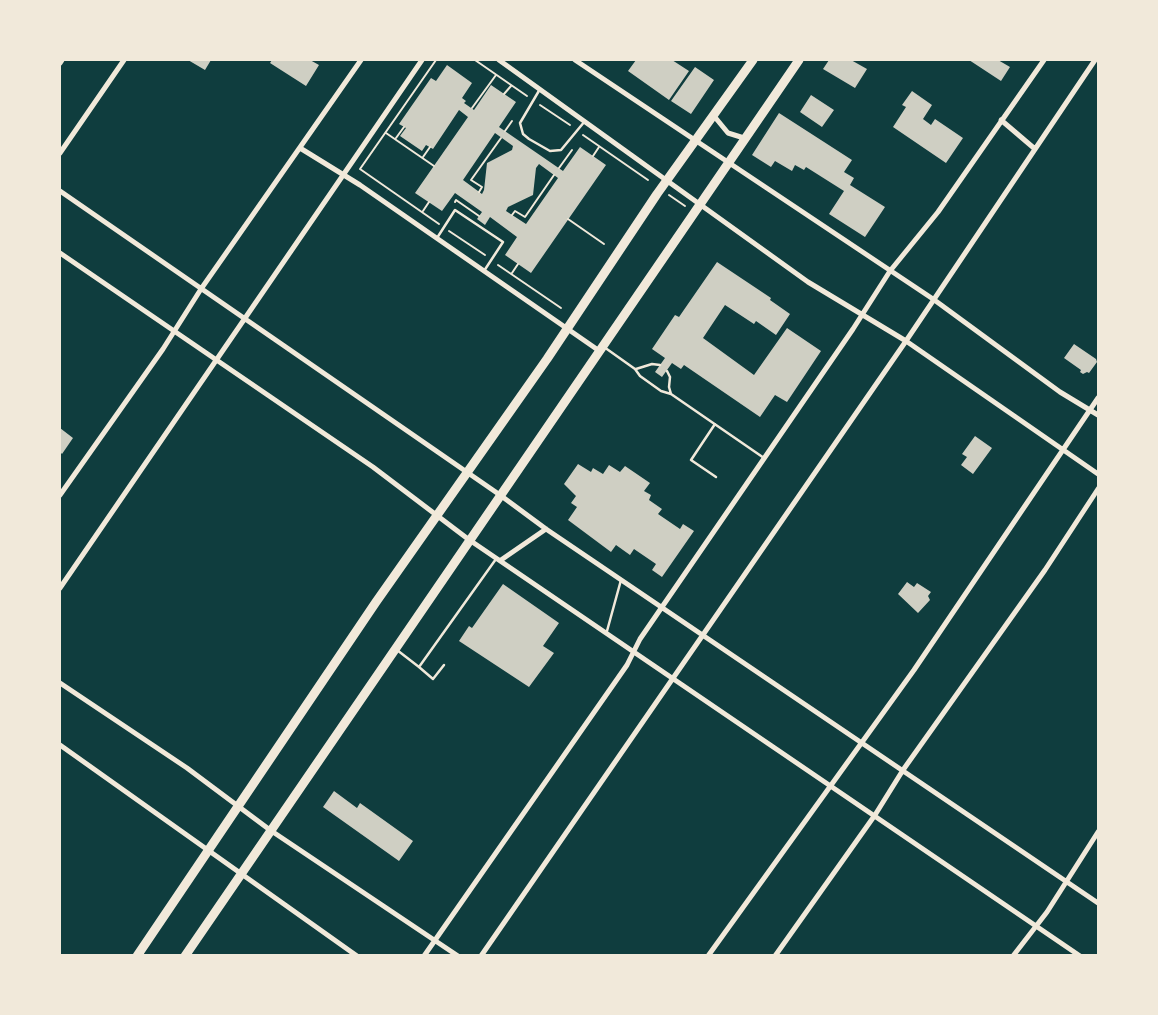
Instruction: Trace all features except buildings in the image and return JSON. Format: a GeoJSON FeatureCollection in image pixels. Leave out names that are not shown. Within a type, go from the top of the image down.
{"type":"FeatureCollection","features":[{"type":"Feature","properties":{"kind":"main road"},"geometry":{"type":"LineString","coordinates":[[137,956],[436,515],[753,60]]}},
{"type":"Feature","properties":{"kind":"main road"},"geometry":{"type":"LineString","coordinates":[[185,956],[468,539],[799,60]]}},
{"type":"Feature","properties":{"kind":"street"},"geometry":{"type":"LineString","coordinates":[[60,153],[124,60]]}},
{"type":"Feature","properties":{"kind":"street"},"geometry":{"type":"LineString","coordinates":[[60,495],[361,60]]}},
{"type":"Feature","properties":{"kind":"street"},"geometry":{"type":"LineString","coordinates":[[60,588],[214,359],[422,60]]}},
{"type":"Feature","properties":{"kind":"street"},"geometry":{"type":"LineString","coordinates":[[499,60],[808,282],[906,341],[1098,474]]}},
{"type":"Feature","properties":{"kind":"street"},"geometry":{"type":"LineString","coordinates":[[575,60],[933,299],[1060,391],[1098,415]]}},
{"type":"Feature","properties":{"kind":"street"},"geometry":{"type":"LineString","coordinates":[[424,956],[627,665],[662,607],[890,271],[937,212],[1044,60]]}},
{"type":"Feature","properties":{"kind":"street"},"geometry":{"type":"LineString","coordinates":[[481,956],[906,341],[1095,60]]}},
{"type":"Feature","properties":{"kind":"street"},"geometry":{"type":"LineString","coordinates":[[714,116],[723,129],[744,138]]}},
{"type":"Feature","properties":{"kind":"street"},"geometry":{"type":"LineString","coordinates":[[1001,120],[1035,149]]}},
{"type":"Feature","properties":{"kind":"street"},"geometry":{"type":"LineString","coordinates":[[300,148],[344,175],[567,329],[600,348]]}},
{"type":"Feature","properties":{"kind":"street"},"geometry":{"type":"LineString","coordinates":[[60,191],[546,529],[1098,903]]}},
{"type":"Feature","properties":{"kind":"street"},"geometry":{"type":"LineString","coordinates":[[60,253],[373,467],[468,539],[1080,956]]}},
{"type":"Feature","properties":{"kind":"street"},"geometry":{"type":"LineString","coordinates":[[708,956],[862,743],[1098,398]]}},
{"type":"Feature","properties":{"kind":"street"},"geometry":{"type":"LineString","coordinates":[[775,956],[875,816],[1098,489]]}},
{"type":"Feature","properties":{"kind":"street"},"geometry":{"type":"LineString","coordinates":[[499,559],[546,529]]}},
{"type":"Feature","properties":{"kind":"street"},"geometry":{"type":"LineString","coordinates":[[60,683],[240,805],[270,830],[457,956]]}},
{"type":"Feature","properties":{"kind":"street"},"geometry":{"type":"LineString","coordinates":[[60,745],[357,956]]}},
{"type":"Feature","properties":{"kind":"street"},"geometry":{"type":"LineString","coordinates":[[1013,956],[1047,912],[1098,833]]}},
{"type":"Feature","properties":{"kind":"lane"},"geometry":{"type":"LineString","coordinates":[[540,89],[520,123],[523,134],[529,139],[550,151],[561,150],[585,120]]}},
{"type":"Feature","properties":{"kind":"lane"},"geometry":{"type":"LineString","coordinates":[[436,238],[455,210],[503,242],[484,271]]}},
{"type":"Feature","properties":{"kind":"lane"},"geometry":{"type":"LineString","coordinates":[[600,348],[764,458]]}},
{"type":"Feature","properties":{"kind":"lane"},"geometry":{"type":"LineString","coordinates":[[635,369],[652,364],[660,365]]}},
{"type":"Feature","properties":{"kind":"lane"},"geometry":{"type":"LineString","coordinates":[[667,371],[671,394]]}},
{"type":"Feature","properties":{"kind":"lane"},"geometry":{"type":"LineString","coordinates":[[715,424],[691,460],[716,477]]}},
{"type":"Feature","properties":{"kind":"lane"},"geometry":{"type":"LineString","coordinates":[[419,667],[499,559]]}},
{"type":"Feature","properties":{"kind":"lane"},"geometry":{"type":"LineString","coordinates":[[607,634],[621,580]]}},
{"type":"Feature","properties":{"kind":"lane"},"geometry":{"type":"LineString","coordinates":[[394,648],[433,678],[444,665]]}},
{"type":"Feature","properties":{"kind":"path"},"geometry":{"type":"LineString","coordinates":[[436,60],[360,169],[561,308]]}},
{"type":"Feature","properties":{"kind":"path"},"geometry":{"type":"LineString","coordinates":[[475,60],[648,180]]}},
{"type":"Feature","properties":{"kind":"path"},"geometry":{"type":"LineString","coordinates":[[472,108],[496,74]]}},
{"type":"Feature","properties":{"kind":"path"},"geometry":{"type":"LineString","coordinates":[[504,94],[511,85]]}},
{"type":"Feature","properties":{"kind":"path"},"geometry":{"type":"LineString","coordinates":[[395,139],[404,127]]}},
{"type":"Feature","properties":{"kind":"path"},"geometry":{"type":"LineString","coordinates":[[386,133],[434,166]]}},
{"type":"Feature","properties":{"kind":"path"},"geometry":{"type":"LineString","coordinates":[[479,192],[482,187],[471,180],[501,138]]}},
{"type":"Feature","properties":{"kind":"path"},"geometry":{"type":"LineString","coordinates":[[593,156],[599,146]]}},
{"type":"Feature","properties":{"kind":"path"},"geometry":{"type":"LineString","coordinates":[[423,158],[430,147]]}},
{"type":"Feature","properties":{"kind":"path"},"geometry":{"type":"LineString","coordinates":[[512,215],[515,211],[525,217],[554,175]]}},
{"type":"Feature","properties":{"kind":"path"},"geometry":{"type":"LineString","coordinates":[[669,195],[685,206]]}},
{"type":"Feature","properties":{"kind":"path"},"geometry":{"type":"LineString","coordinates":[[456,200],[480,216]]}},
{"type":"Feature","properties":{"kind":"path"},"geometry":{"type":"LineString","coordinates":[[422,212],[429,202]]}},
{"type":"Feature","properties":{"kind":"path"},"geometry":{"type":"LineString","coordinates":[[569,219],[604,244]]}},
{"type":"Feature","properties":{"kind":"path"},"geometry":{"type":"LineString","coordinates":[[512,274],[518,264]]}}]}
